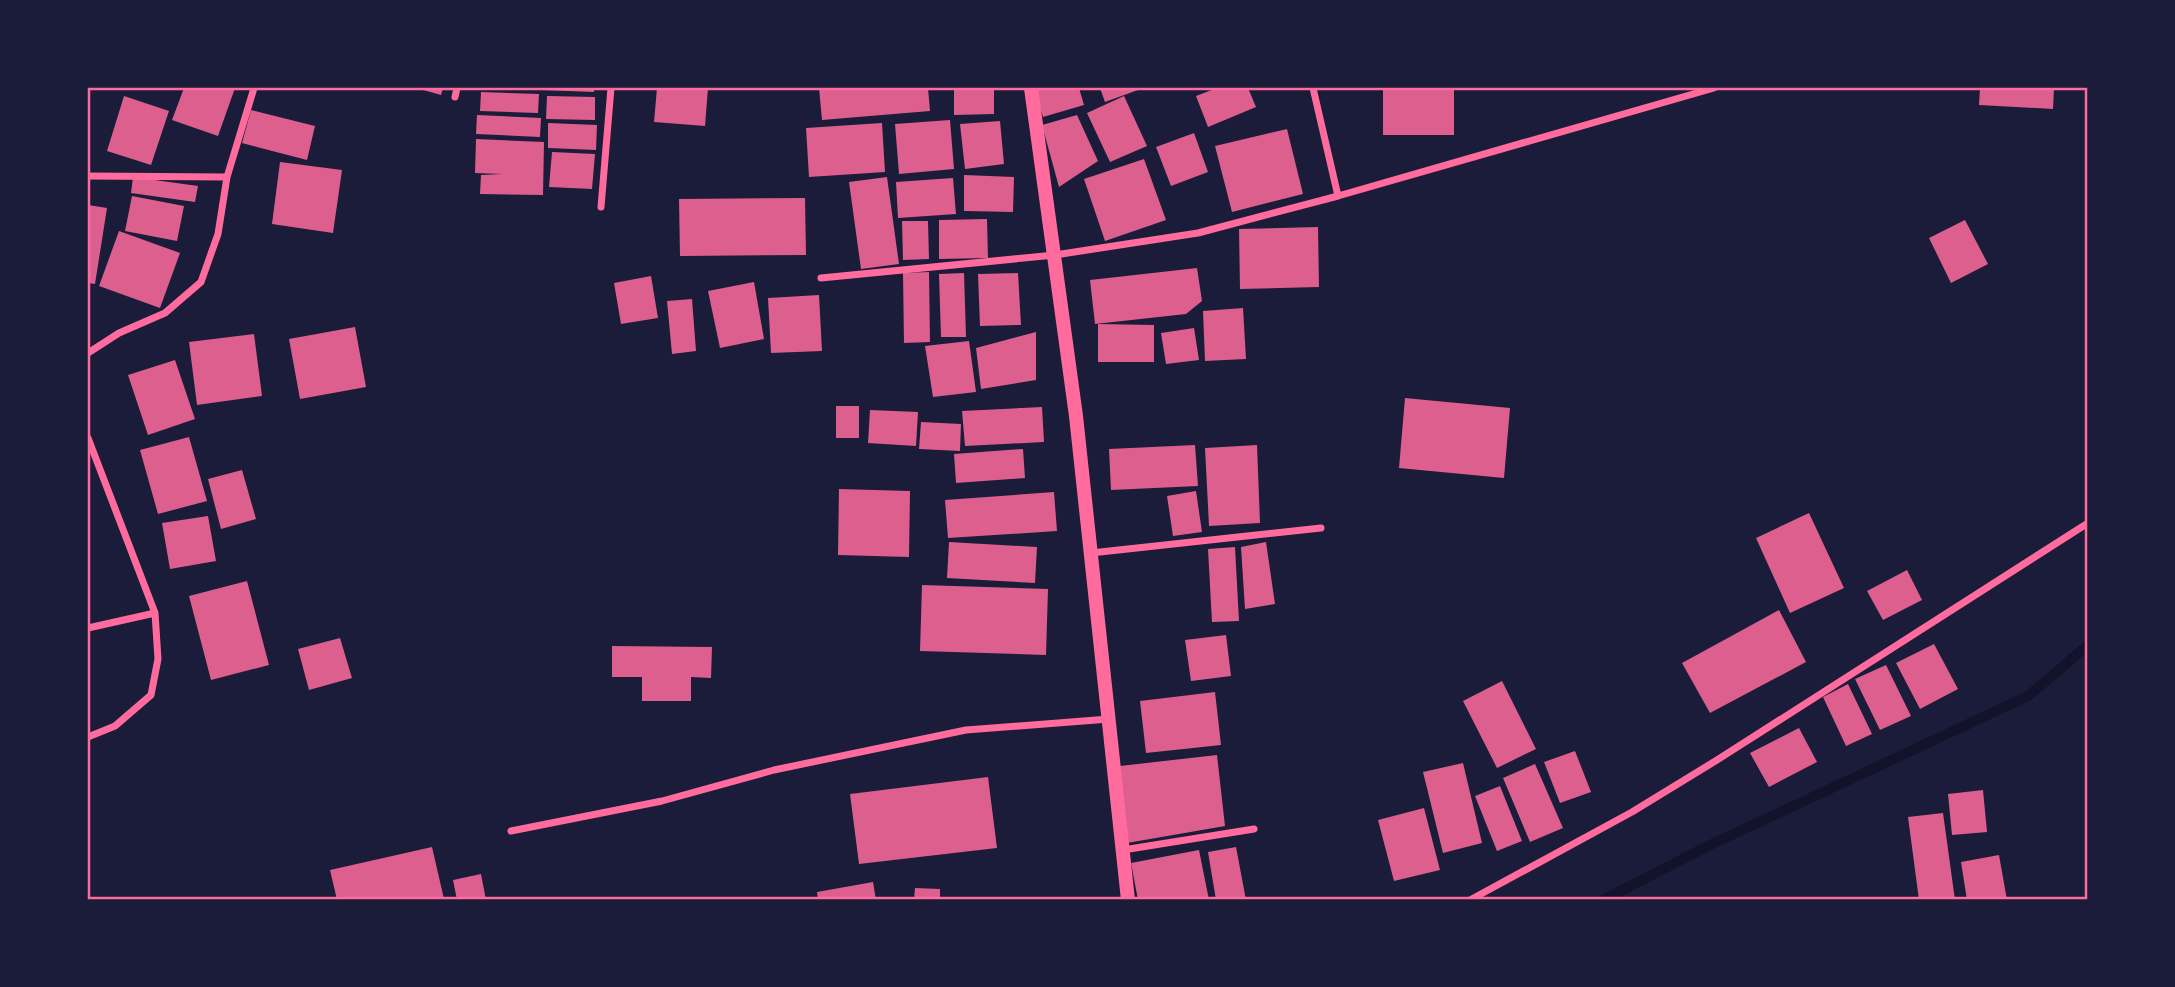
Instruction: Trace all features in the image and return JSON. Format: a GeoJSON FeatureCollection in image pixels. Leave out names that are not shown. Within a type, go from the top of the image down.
{"type":"FeatureCollection","features":[{"type":"Feature","properties":{"kind":"main road"},"geometry":{"type":"LineString","coordinates":[[1031,88],[1055,255],[1091,553],[1128,900]]}},
{"type":"Feature","properties":{"kind":"street"},"geometry":{"type":"LineString","coordinates":[[88,353],[120,333],[165,313],[201,282],[218,234],[227,177],[254,88]]}},
{"type":"Feature","properties":{"kind":"street"},"geometry":{"type":"LineString","coordinates":[[455,97],[457,88]]}},
{"type":"Feature","properties":{"kind":"street"},"geometry":{"type":"LineString","coordinates":[[601,207],[611,88]]}},
{"type":"Feature","properties":{"kind":"street"},"geometry":{"type":"LineString","coordinates":[[1313,88],[1338,196]]}},
{"type":"Feature","properties":{"kind":"street"},"geometry":{"type":"LineString","coordinates":[[821,278],[1055,255],[1198,233],[1338,196],[1714,88]]}},
{"type":"Feature","properties":{"kind":"street"},"geometry":{"type":"LineString","coordinates":[[88,176],[124,174],[227,177]]}},
{"type":"Feature","properties":{"kind":"street"},"geometry":{"type":"LineString","coordinates":[[88,438],[155,613],[158,659],[151,695],[115,726],[88,737]]}},
{"type":"Feature","properties":{"kind":"street"},"geometry":{"type":"LineString","coordinates":[[1470,900],[1664,793],[2088,523]]}},
{"type":"Feature","properties":{"kind":"street"},"geometry":{"type":"LineString","coordinates":[[1091,553],[1321,528]]}},
{"type":"Feature","properties":{"kind":"street"},"geometry":{"type":"LineString","coordinates":[[88,628],[155,613]]}},
{"type":"Feature","properties":{"kind":"street"},"geometry":{"type":"LineString","coordinates":[[511,831],[662,801],[774,770],[966,730],[1110,719]]}},
{"type":"Feature","properties":{"kind":"street"},"geometry":{"type":"LineString","coordinates":[[1123,850],[1254,830]]}},
{"type":"Feature","properties":{"kind":"building"},"geometry":{"type":"Polygon","coordinates":[[[184,88],[235,88],[218,136],[172,120],[184,88]]]}},
{"type":"Feature","properties":{"kind":"building"},"geometry":{"type":"Polygon","coordinates":[[[416,88],[443,88],[441,95],[416,88]]]}},
{"type":"Feature","properties":{"kind":"building"},"geometry":{"type":"Polygon","coordinates":[[[594,88],[594,92],[541,90],[594,88]]]}},
{"type":"Feature","properties":{"kind":"building"},"geometry":{"type":"Polygon","coordinates":[[[657,88],[708,88],[705,126],[654,122],[657,88]]]}},
{"type":"Feature","properties":{"kind":"building"},"geometry":{"type":"Polygon","coordinates":[[[819,88],[928,88],[930,111],[822,120],[819,88]]]}},
{"type":"Feature","properties":{"kind":"building"},"geometry":{"type":"Polygon","coordinates":[[[954,88],[994,88],[994,114],[954,115],[954,88]]]}},
{"type":"Feature","properties":{"kind":"building"},"geometry":{"type":"Polygon","coordinates":[[[1034,88],[1079,88],[1084,105],[1043,117],[1034,88]]]}},
{"type":"Feature","properties":{"kind":"building"},"geometry":{"type":"Polygon","coordinates":[[[1100,88],[1137,88],[1138,90],[1105,102],[1100,88]]]}},
{"type":"Feature","properties":{"kind":"building"},"geometry":{"type":"Polygon","coordinates":[[[1217,88],[1248,88],[1256,107],[1208,127],[1196,96],[1217,88]]]}},
{"type":"Feature","properties":{"kind":"building"},"geometry":{"type":"Polygon","coordinates":[[[1383,88],[1454,88],[1454,135],[1383,135],[1383,88]]]}},
{"type":"Feature","properties":{"kind":"building"},"geometry":{"type":"Polygon","coordinates":[[[1980,88],[2054,88],[2053,109],[1979,105],[1980,88]]]}},
{"type":"Feature","properties":{"kind":"building"},"geometry":{"type":"Polygon","coordinates":[[[481,92],[539,94],[538,113],[480,111],[481,92]]]}},
{"type":"Feature","properties":{"kind":"building"},"geometry":{"type":"Polygon","coordinates":[[[124,96],[169,111],[151,165],[107,151],[124,96]]]}},
{"type":"Feature","properties":{"kind":"building"},"geometry":{"type":"Polygon","coordinates":[[[547,96],[595,97],[595,120],[546,119],[547,96]]]}},
{"type":"Feature","properties":{"kind":"building"},"geometry":{"type":"Polygon","coordinates":[[[1124,96],[1147,146],[1110,162],[1087,113],[1124,96]]]}},
{"type":"Feature","properties":{"kind":"building"},"geometry":{"type":"Polygon","coordinates":[[[251,110],[315,126],[307,160],[242,143],[251,110]]]}},
{"type":"Feature","properties":{"kind":"building"},"geometry":{"type":"Polygon","coordinates":[[[477,115],[541,118],[540,137],[476,134],[477,115]]]}},
{"type":"Feature","properties":{"kind":"building"},"geometry":{"type":"Polygon","coordinates":[[[1077,115],[1098,161],[1059,187],[1042,125],[1077,115]]]}},
{"type":"Feature","properties":{"kind":"building"},"geometry":{"type":"Polygon","coordinates":[[[950,120],[954,169],[899,174],[895,124],[950,120]]]}},
{"type":"Feature","properties":{"kind":"building"},"geometry":{"type":"Polygon","coordinates":[[[1000,121],[1004,164],[965,169],[960,124],[1000,121]]]}},
{"type":"Feature","properties":{"kind":"building"},"geometry":{"type":"Polygon","coordinates":[[[548,123],[597,125],[596,150],[548,148],[548,123]]]}},
{"type":"Feature","properties":{"kind":"building"},"geometry":{"type":"Polygon","coordinates":[[[882,123],[885,172],[809,177],[806,128],[882,123]]]}},
{"type":"Feature","properties":{"kind":"building"},"geometry":{"type":"Polygon","coordinates":[[[1287,129],[1303,194],[1232,212],[1215,146],[1287,129]]]}},
{"type":"Feature","properties":{"kind":"building"},"geometry":{"type":"Polygon","coordinates":[[[1194,133],[1208,172],[1171,186],[1156,147],[1194,133]]]}},
{"type":"Feature","properties":{"kind":"building"},"geometry":{"type":"Polygon","coordinates":[[[476,139],[544,142],[543,195],[480,194],[481,175],[502,174],[475,173],[476,139]]]}},
{"type":"Feature","properties":{"kind":"building"},"geometry":{"type":"Polygon","coordinates":[[[552,152],[595,154],[592,189],[549,187],[552,152]]]}},
{"type":"Feature","properties":{"kind":"building"},"geometry":{"type":"Polygon","coordinates":[[[1144,159],[1166,220],[1105,241],[1084,179],[1144,159]]]}},
{"type":"Feature","properties":{"kind":"building"},"geometry":{"type":"Polygon","coordinates":[[[280,162],[342,170],[333,233],[272,224],[280,162]]]}},
{"type":"Feature","properties":{"kind":"building"},"geometry":{"type":"Polygon","coordinates":[[[964,175],[1014,177],[1013,212],[964,211],[964,175]]]}},
{"type":"Feature","properties":{"kind":"building"},"geometry":{"type":"Polygon","coordinates":[[[133,177],[198,186],[195,202],[131,193],[133,177]]]}},
{"type":"Feature","properties":{"kind":"building"},"geometry":{"type":"Polygon","coordinates":[[[887,177],[899,264],[861,269],[849,182],[887,177]]]}},
{"type":"Feature","properties":{"kind":"building"},"geometry":{"type":"Polygon","coordinates":[[[953,178],[956,214],[898,218],[896,182],[953,178]]]}},
{"type":"Feature","properties":{"kind":"building"},"geometry":{"type":"Polygon","coordinates":[[[132,196],[184,206],[177,241],[125,231],[132,196]]]}},
{"type":"Feature","properties":{"kind":"building"},"geometry":{"type":"Polygon","coordinates":[[[805,198],[806,255],[680,256],[679,199],[805,198]]]}},
{"type":"Feature","properties":{"kind":"building"},"geometry":{"type":"Polygon","coordinates":[[[88,205],[107,208],[95,284],[88,283],[88,205]]]}},
{"type":"Feature","properties":{"kind":"building"},"geometry":{"type":"Polygon","coordinates":[[[987,219],[988,258],[939,259],[939,220],[987,219]]]}},
{"type":"Feature","properties":{"kind":"building"},"geometry":{"type":"Polygon","coordinates":[[[1965,220],[1988,264],[1951,283],[1929,238],[1965,220]]]}},
{"type":"Feature","properties":{"kind":"building"},"geometry":{"type":"Polygon","coordinates":[[[902,221],[928,221],[929,259],[903,260],[902,221]]]}},
{"type":"Feature","properties":{"kind":"building"},"geometry":{"type":"Polygon","coordinates":[[[1318,227],[1319,287],[1240,289],[1239,229],[1318,227]]]}},
{"type":"Feature","properties":{"kind":"building"},"geometry":{"type":"Polygon","coordinates":[[[119,231],[180,253],[160,308],[99,286],[119,231]]]}},
{"type":"Feature","properties":{"kind":"building"},"geometry":{"type":"Polygon","coordinates":[[[1197,268],[1202,301],[1186,314],[1095,324],[1090,280],[1197,268]]]}},
{"type":"Feature","properties":{"kind":"building"},"geometry":{"type":"Polygon","coordinates":[[[929,272],[930,342],[904,343],[903,273],[929,272]]]}},
{"type":"Feature","properties":{"kind":"building"},"geometry":{"type":"Polygon","coordinates":[[[964,273],[966,337],[941,337],[939,274],[964,273]]]}},
{"type":"Feature","properties":{"kind":"building"},"geometry":{"type":"Polygon","coordinates":[[[1018,273],[1021,325],[980,326],[978,274],[1018,273]]]}},
{"type":"Feature","properties":{"kind":"building"},"geometry":{"type":"Polygon","coordinates":[[[651,276],[658,318],[621,324],[614,283],[651,276]]]}},
{"type":"Feature","properties":{"kind":"building"},"geometry":{"type":"Polygon","coordinates":[[[754,282],[764,339],[720,348],[708,291],[754,282]]]}},
{"type":"Feature","properties":{"kind":"building"},"geometry":{"type":"Polygon","coordinates":[[[819,295],[822,351],[771,353],[768,298],[819,295]]]}},
{"type":"Feature","properties":{"kind":"building"},"geometry":{"type":"Polygon","coordinates":[[[692,299],[696,351],[672,354],[667,301],[692,299]]]}},
{"type":"Feature","properties":{"kind":"building"},"geometry":{"type":"Polygon","coordinates":[[[1243,308],[1246,359],[1205,361],[1203,311],[1243,308]]]}},
{"type":"Feature","properties":{"kind":"building"},"geometry":{"type":"Polygon","coordinates":[[[1098,324],[1154,325],[1154,362],[1098,362],[1098,324]]]}},
{"type":"Feature","properties":{"kind":"building"},"geometry":{"type":"Polygon","coordinates":[[[355,327],[366,387],[300,399],[289,339],[355,327]]]}},
{"type":"Feature","properties":{"kind":"building"},"geometry":{"type":"Polygon","coordinates":[[[1194,328],[1199,360],[1166,364],[1161,333],[1194,328]]]}},
{"type":"Feature","properties":{"kind":"building"},"geometry":{"type":"Polygon","coordinates":[[[1036,332],[1036,380],[981,389],[976,348],[1036,332]]]}},
{"type":"Feature","properties":{"kind":"building"},"geometry":{"type":"Polygon","coordinates":[[[254,334],[262,396],[197,405],[189,342],[254,334]]]}},
{"type":"Feature","properties":{"kind":"building"},"geometry":{"type":"Polygon","coordinates":[[[969,341],[976,392],[933,397],[925,346],[969,341]]]}},
{"type":"Feature","properties":{"kind":"building"},"geometry":{"type":"Polygon","coordinates":[[[175,360],[195,419],[148,435],[128,375],[175,360]]]}},
{"type":"Feature","properties":{"kind":"building"},"geometry":{"type":"Polygon","coordinates":[[[1405,398],[1510,408],[1504,478],[1399,468],[1405,398]]]}},
{"type":"Feature","properties":{"kind":"building"},"geometry":{"type":"Polygon","coordinates":[[[836,406],[859,406],[859,438],[836,438],[836,406]]]}},
{"type":"Feature","properties":{"kind":"building"},"geometry":{"type":"Polygon","coordinates":[[[1042,407],[1044,442],[965,446],[962,411],[1042,407]]]}},
{"type":"Feature","properties":{"kind":"building"},"geometry":{"type":"Polygon","coordinates":[[[870,410],[918,412],[916,446],[868,443],[870,410]]]}},
{"type":"Feature","properties":{"kind":"building"},"geometry":{"type":"Polygon","coordinates":[[[921,422],[961,424],[960,451],[919,449],[921,422]]]}},
{"type":"Feature","properties":{"kind":"building"},"geometry":{"type":"Polygon","coordinates":[[[189,437],[207,501],[158,514],[140,450],[189,437]]]}},
{"type":"Feature","properties":{"kind":"building"},"geometry":{"type":"Polygon","coordinates":[[[1195,445],[1198,486],[1111,490],[1109,449],[1195,445]]]}},
{"type":"Feature","properties":{"kind":"building"},"geometry":{"type":"Polygon","coordinates":[[[1257,445],[1260,523],[1209,526],[1205,448],[1257,445]]]}},
{"type":"Feature","properties":{"kind":"building"},"geometry":{"type":"Polygon","coordinates":[[[1023,449],[1025,478],[956,483],[954,454],[1023,449]]]}},
{"type":"Feature","properties":{"kind":"building"},"geometry":{"type":"Polygon","coordinates":[[[242,470],[256,519],[221,529],[208,479],[242,470]]]}},
{"type":"Feature","properties":{"kind":"building"},"geometry":{"type":"Polygon","coordinates":[[[839,489],[910,491],[909,557],[838,555],[839,489]]]}},
{"type":"Feature","properties":{"kind":"building"},"geometry":{"type":"Polygon","coordinates":[[[1196,491],[1202,532],[1173,536],[1167,496],[1196,491]]]}},
{"type":"Feature","properties":{"kind":"building"},"geometry":{"type":"Polygon","coordinates":[[[1054,492],[1057,531],[948,538],[945,500],[1054,492]]]}},
{"type":"Feature","properties":{"kind":"building"},"geometry":{"type":"Polygon","coordinates":[[[1809,513],[1844,588],[1790,613],[1756,538],[1809,513]]]}},
{"type":"Feature","properties":{"kind":"building"},"geometry":{"type":"Polygon","coordinates":[[[208,516],[216,561],[170,569],[162,523],[208,516]]]}},
{"type":"Feature","properties":{"kind":"building"},"geometry":{"type":"Polygon","coordinates":[[[949,542],[1037,547],[1035,583],[947,578],[949,542]]]}},
{"type":"Feature","properties":{"kind":"building"},"geometry":{"type":"Polygon","coordinates":[[[1266,542],[1275,604],[1245,609],[1241,547],[1266,542]]]}},
{"type":"Feature","properties":{"kind":"building"},"geometry":{"type":"Polygon","coordinates":[[[1235,547],[1239,621],[1212,622],[1208,549],[1235,547]]]}},
{"type":"Feature","properties":{"kind":"building"},"geometry":{"type":"Polygon","coordinates":[[[1907,570],[1922,600],[1883,620],[1867,591],[1907,570]]]}},
{"type":"Feature","properties":{"kind":"building"},"geometry":{"type":"Polygon","coordinates":[[[247,581],[269,665],[211,680],[189,596],[247,581]]]}},
{"type":"Feature","properties":{"kind":"building"},"geometry":{"type":"Polygon","coordinates":[[[922,585],[1048,589],[1046,655],[920,651],[922,585]]]}},
{"type":"Feature","properties":{"kind":"building"},"geometry":{"type":"Polygon","coordinates":[[[1779,610],[1806,662],[1710,713],[1682,663],[1779,610]]]}},
{"type":"Feature","properties":{"kind":"building"},"geometry":{"type":"Polygon","coordinates":[[[1226,635],[1231,676],[1191,681],[1185,640],[1226,635]]]}},
{"type":"Feature","properties":{"kind":"building"},"geometry":{"type":"Polygon","coordinates":[[[340,638],[352,678],[309,690],[298,649],[340,638]]]}},
{"type":"Feature","properties":{"kind":"building"},"geometry":{"type":"Polygon","coordinates":[[[1934,644],[1958,689],[1920,709],[1896,663],[1934,644]]]}},
{"type":"Feature","properties":{"kind":"building"},"geometry":{"type":"Polygon","coordinates":[[[612,646],[712,647],[711,678],[691,677],[691,701],[642,701],[642,677],[612,677],[612,646]]]}},
{"type":"Feature","properties":{"kind":"building"},"geometry":{"type":"Polygon","coordinates":[[[1886,665],[1911,716],[1880,730],[1855,679],[1886,665]]]}},
{"type":"Feature","properties":{"kind":"building"},"geometry":{"type":"Polygon","coordinates":[[[1502,681],[1536,749],[1497,768],[1463,701],[1502,681]]]}},
{"type":"Feature","properties":{"kind":"building"},"geometry":{"type":"Polygon","coordinates":[[[1848,684],[1872,734],[1846,746],[1823,697],[1848,684]]]}},
{"type":"Feature","properties":{"kind":"building"},"geometry":{"type":"Polygon","coordinates":[[[1215,692],[1221,745],[1146,753],[1140,701],[1215,692]]]}},
{"type":"Feature","properties":{"kind":"building"},"geometry":{"type":"Polygon","coordinates":[[[1799,728],[1817,762],[1769,787],[1750,753],[1799,728]]]}},
{"type":"Feature","properties":{"kind":"building"},"geometry":{"type":"Polygon","coordinates":[[[1575,751],[1591,792],[1560,803],[1544,762],[1575,751]]]}},
{"type":"Feature","properties":{"kind":"building"},"geometry":{"type":"Polygon","coordinates":[[[1217,755],[1225,826],[1127,843],[1120,766],[1217,755]]]}},
{"type":"Feature","properties":{"kind":"building"},"geometry":{"type":"Polygon","coordinates":[[[1463,763],[1482,843],[1443,853],[1423,772],[1463,763]]]}},
{"type":"Feature","properties":{"kind":"building"},"geometry":{"type":"Polygon","coordinates":[[[1535,764],[1563,828],[1530,842],[1503,778],[1535,764]]]}},
{"type":"Feature","properties":{"kind":"building"},"geometry":{"type":"Polygon","coordinates":[[[988,777],[997,848],[859,864],[850,794],[988,777]]]}},
{"type":"Feature","properties":{"kind":"building"},"geometry":{"type":"Polygon","coordinates":[[[1500,786],[1522,841],[1497,851],[1475,796],[1500,786]]]}},
{"type":"Feature","properties":{"kind":"building"},"geometry":{"type":"Polygon","coordinates":[[[1983,790],[1987,832],[1952,835],[1948,794],[1983,790]]]}},
{"type":"Feature","properties":{"kind":"building"},"geometry":{"type":"Polygon","coordinates":[[[1424,808],[1440,870],[1394,881],[1378,820],[1424,808]]]}},
{"type":"Feature","properties":{"kind":"building"},"geometry":{"type":"Polygon","coordinates":[[[1943,813],[1955,900],[1919,900],[1908,817],[1943,813]]]}},
{"type":"Feature","properties":{"kind":"building"},"geometry":{"type":"Polygon","coordinates":[[[432,847],[444,899],[337,900],[330,870],[432,847]]]}},
{"type":"Feature","properties":{"kind":"building"},"geometry":{"type":"Polygon","coordinates":[[[1236,847],[1246,900],[1216,900],[1208,852],[1236,847]]]}},
{"type":"Feature","properties":{"kind":"building"},"geometry":{"type":"Polygon","coordinates":[[[1199,850],[1209,900],[1138,900],[1131,863],[1199,850]]]}},
{"type":"Feature","properties":{"kind":"building"},"geometry":{"type":"Polygon","coordinates":[[[1999,855],[2007,900],[1967,900],[1961,862],[1999,855]]]}},
{"type":"Feature","properties":{"kind":"building"},"geometry":{"type":"Polygon","coordinates":[[[481,874],[486,900],[457,900],[453,880],[481,874]]]}},
{"type":"Feature","properties":{"kind":"building"},"geometry":{"type":"Polygon","coordinates":[[[873,882],[876,900],[818,900],[817,892],[873,882]]]}},
{"type":"Feature","properties":{"kind":"building"},"geometry":{"type":"Polygon","coordinates":[[[915,888],[940,889],[940,900],[914,900],[915,888]]]}},
{"type":"Feature","properties":{"kind":"waterway"},"geometry":{"type":"LineString","coordinates":[[1603,900],[1708,846],[2028,696],[2088,645]]}}]}
